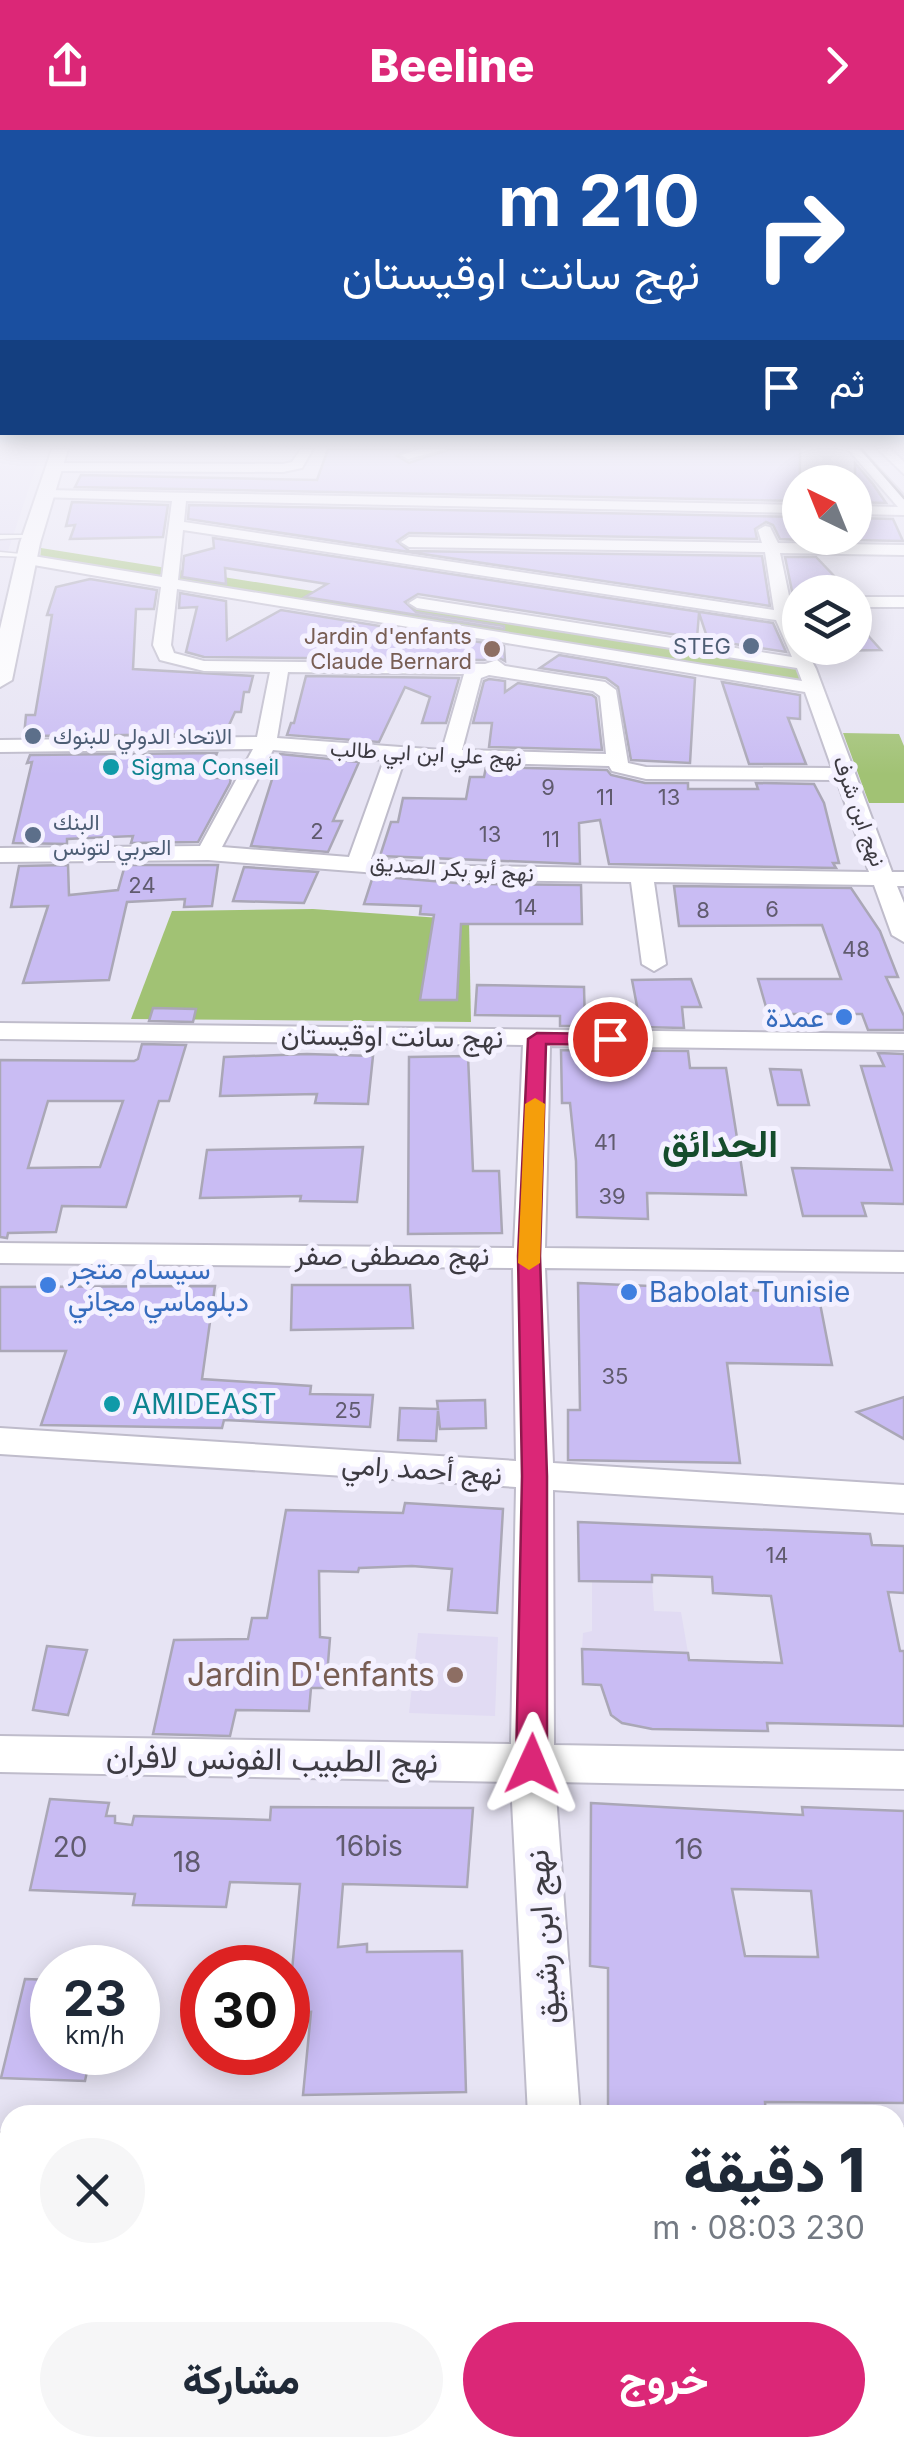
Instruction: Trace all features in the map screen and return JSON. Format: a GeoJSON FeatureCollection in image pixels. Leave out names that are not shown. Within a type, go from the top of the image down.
{"type":"FeatureCollection","features":[{"type":"Feature","properties":{"kind":"street"},"geometry":{"type":"LineString","coordinates":[[0,680],[27,558]]}},
{"type":"Feature","properties":{"kind":"street"},"geometry":{"type":"LineString","coordinates":[[91,558],[173,569],[531,644],[813,688]]}},
{"type":"Feature","properties":{"kind":"street"},"geometry":{"type":"LineString","coordinates":[[174,558],[162,645],[166,656],[204,666],[486,669],[540,675],[610,694],[617,760]]}},
{"type":"Feature","properties":{"kind":"street"},"geometry":{"type":"LineString","coordinates":[[452,558],[782,605]]}},
{"type":"Feature","properties":{"kind":"street"},"geometry":{"type":"LineString","coordinates":[[404,600],[782,660]]}},
{"type":"Feature","properties":{"kind":"street"},"geometry":{"type":"LineString","coordinates":[[872,602],[904,602]]}},
{"type":"Feature","properties":{"kind":"street"},"geometry":{"type":"LineString","coordinates":[[450,756],[473,676],[531,644]]}},
{"type":"Feature","properties":{"kind":"street","name":"نهج ابن شرف"},"geometry":{"type":"LineString","coordinates":[[808,665],[813,688],[847,774],[894,878],[904,935]]}},
{"type":"Feature","properties":{"kind":"street"},"geometry":{"type":"LineString","coordinates":[[208,853],[266,743],[280,669]]}},
{"type":"Feature","properties":{"kind":"street","name":"نهج علي ابن ابي طالب"},"geometry":{"type":"LineString","coordinates":[[0,746],[126,740],[266,743],[396,755],[617,760],[619,767],[646,773],[847,774]]}},
{"type":"Feature","properties":{"kind":"street"},"geometry":{"type":"LineString","coordinates":[[359,862],[396,755]]}},
{"type":"Feature","properties":{"kind":"street","name":"نهج أبو بكر الصديق"},"geometry":{"type":"LineString","coordinates":[[0,856],[208,853],[359,862],[468,874],[894,878]]}},
{"type":"Feature","properties":{"kind":"street"},"geometry":{"type":"LineString","coordinates":[[640,874],[654,964]]}},
{"type":"Feature","properties":{"kind":"street","name":"نهج سانت اوقيستان"},"geometry":{"type":"LineString","coordinates":[[0,1031],[904,1042]]}},
{"type":"Feature","properties":{"kind":"street","name":"نهج ابن رشيق"},"geometry":{"type":"LineString","coordinates":[[537,1039],[529,1256],[534,1476],[532,1764],[553,2105]]}},
{"type":"Feature","properties":{"kind":"street","name":"نهج مصطفى صفر"},"geometry":{"type":"LineString","coordinates":[[0,1253],[904,1262]]}},
{"type":"Feature","properties":{"kind":"street","name":"نهج أحمد رامي"},"geometry":{"type":"LineString","coordinates":[[0,1441],[904,1499]]}},
{"type":"Feature","properties":{"kind":"street","name":"نهج الطبيب الفونس لافران"},"geometry":{"type":"LineString","coordinates":[[0,1754],[904,1770]]}},
{"type":"Feature","properties":{"kind":"shaded area"},"geometry":{"type":"Polygon","coordinates":[[[592,1581],[652,1583],[654,1611],[681,1612],[688,1653],[582,1649],[583,1633],[592,1631],[592,1581]]]}},
{"type":"Feature","properties":{"kind":"shaded area","name":"Jardin D'enfants"},"geometry":{"type":"Polygon","coordinates":[[[418,1633],[498,1637],[495,1716],[409,1713],[418,1633]]]}},
{"type":"Feature","properties":{"kind":"green space"},"geometry":{"type":"Polygon","coordinates":[[[101,558],[797,668],[803,684],[40,559],[101,558]]]}},
{"type":"Feature","properties":{"kind":"green space"},"geometry":{"type":"Polygon","coordinates":[[[843,733],[899,734],[904,746],[904,803],[869,803],[843,733]]]}},
{"type":"Feature","properties":{"kind":"green space"},"geometry":{"type":"Polygon","coordinates":[[[313,909],[469,920],[471,1022],[131,1019],[172,911],[313,909]]]}},
{"type":"Feature","properties":{"kind":"building"},"geometry":{"type":"Polygon","coordinates":[[[184,558],[342,558],[773,623],[782,651],[708,640],[699,613],[697,638],[418,594],[405,602],[416,612],[504,629],[305,597],[327,584],[225,568],[226,584],[182,577],[184,558]]]}},
{"type":"Feature","properties":{"kind":"building"},"geometry":{"type":"Polygon","coordinates":[[[446,558],[762,558],[770,606],[446,558]]]}},
{"type":"Feature","properties":{"kind":"building"},"geometry":{"type":"Polygon","coordinates":[[[785,558],[817,558],[833,575],[789,575],[785,558]]]}},
{"type":"Feature","properties":{"kind":"building"},"geometry":{"type":"Polygon","coordinates":[[[90,579],[157,590],[154,609],[136,609],[133,669],[253,676],[249,692],[244,692],[241,712],[235,712],[225,734],[24,736],[26,715],[35,715],[52,615],[47,615],[56,587],[90,579]]]}},
{"type":"Feature","properties":{"kind":"building"},"geometry":{"type":"Polygon","coordinates":[[[180,593],[226,601],[227,640],[281,610],[504,646],[505,661],[496,656],[484,660],[204,657],[186,652],[197,607],[179,608],[180,593]]]}},
{"type":"Feature","properties":{"kind":"building"},"geometry":{"type":"Polygon","coordinates":[[[559,655],[695,678],[690,763],[631,760],[618,687],[606,678],[540,668],[559,655]]]}},
{"type":"Feature","properties":{"kind":"building"},"geometry":{"type":"Polygon","coordinates":[[[306,676],[459,678],[446,723],[422,723],[430,697],[405,687],[379,742],[287,735],[306,676]]]}},
{"type":"Feature","properties":{"kind":"building"},"geometry":{"type":"Polygon","coordinates":[[[484,681],[505,681],[505,692],[518,683],[592,695],[596,698],[602,750],[489,747],[492,723],[473,723],[484,681]]]}},
{"type":"Feature","properties":{"kind":"building"},"geometry":{"type":"Polygon","coordinates":[[[722,682],[800,695],[800,719],[788,718],[806,764],[749,764],[722,682]]]}},
{"type":"Feature","properties":{"kind":"building"},"geometry":{"type":"Polygon","coordinates":[[[217,753],[208,778],[231,778],[230,783],[198,842],[131,843],[133,836],[67,839],[67,844],[13,843],[32,762],[27,763],[30,755],[217,753]]]}},
{"type":"Feature","properties":{"kind":"building"},"geometry":{"type":"Polygon","coordinates":[[[280,754],[359,762],[333,821],[342,821],[328,852],[251,846],[280,754]]]}},
{"type":"Feature","properties":{"kind":"building"},"geometry":{"type":"Polygon","coordinates":[[[486,767],[607,770],[611,775],[645,783],[688,783],[688,789],[758,789],[756,783],[814,784],[824,803],[839,863],[833,863],[836,868],[609,864],[600,820],[579,823],[580,864],[380,856],[391,822],[398,822],[403,798],[466,799],[470,777],[484,777],[486,767]]]}},
{"type":"Feature","properties":{"kind":"building"},"geometry":{"type":"Polygon","coordinates":[[[68,865],[69,895],[118,890],[125,865],[218,865],[212,906],[184,907],[185,899],[127,902],[109,980],[23,983],[48,906],[11,907],[19,866],[68,865]]]}},
{"type":"Feature","properties":{"kind":"building"},"geometry":{"type":"Polygon","coordinates":[[[244,867],[318,872],[304,903],[233,901],[244,867]]]}},
{"type":"Feature","properties":{"kind":"building"},"geometry":{"type":"Polygon","coordinates":[[[373,876],[468,884],[581,885],[582,924],[461,924],[457,1000],[420,1000],[434,915],[420,914],[421,906],[364,904],[373,876]]]}},
{"type":"Feature","properties":{"kind":"building"},"geometry":{"type":"Polygon","coordinates":[[[674,886],[851,888],[880,931],[898,977],[886,977],[904,1016],[904,1030],[868,1030],[862,1014],[768,1014],[758,979],[841,979],[822,925],[679,926],[674,886]]]}},
{"type":"Feature","properties":{"kind":"building"},"geometry":{"type":"Polygon","coordinates":[[[691,979],[701,1007],[682,1007],[684,1028],[641,1027],[632,980],[691,979]]]}},
{"type":"Feature","properties":{"kind":"building"},"geometry":{"type":"Polygon","coordinates":[[[477,985],[584,987],[585,1026],[560,1026],[560,1016],[475,1015],[477,985]]]}},
{"type":"Feature","properties":{"kind":"building"},"geometry":{"type":"Polygon","coordinates":[[[153,1008],[196,1009],[193,1022],[149,1021],[153,1008]]]}},
{"type":"Feature","properties":{"kind":"building"},"geometry":{"type":"Polygon","coordinates":[[[142,1044],[186,1045],[169,1101],[159,1101],[126,1207],[62,1206],[56,1232],[8,1233],[7,1238],[0,1237],[0,1060],[138,1059],[142,1044]],[[48,1101],[28,1168],[100,1167],[123,1101],[48,1101]]]}},
{"type":"Feature","properties":{"kind":"building"},"geometry":{"type":"Polygon","coordinates":[[[561,1050],[688,1051],[690,1068],[726,1068],[746,1195],[647,1193],[648,1219],[577,1217],[576,1161],[570,1103],[562,1103],[561,1050]]]}},
{"type":"Feature","properties":{"kind":"building"},"geometry":{"type":"Polygon","coordinates":[[[878,1053],[904,1054],[904,1204],[862,1203],[866,1216],[803,1216],[792,1168],[892,1170],[861,1066],[884,1066],[878,1053]]]}},
{"type":"Feature","properties":{"kind":"building"},"geometry":{"type":"Polygon","coordinates":[[[373,1056],[368,1104],[315,1103],[317,1094],[220,1096],[224,1057],[373,1056]]]}},
{"type":"Feature","properties":{"kind":"building"},"geometry":{"type":"Polygon","coordinates":[[[468,1056],[473,1171],[499,1171],[502,1233],[408,1234],[409,1057],[468,1056]]]}},
{"type":"Feature","properties":{"kind":"building"},"geometry":{"type":"Polygon","coordinates":[[[770,1069],[801,1070],[809,1105],[778,1105],[770,1069]]]}},
{"type":"Feature","properties":{"kind":"building"},"geometry":{"type":"Polygon","coordinates":[[[363,1147],[357,1202],[300,1201],[301,1196],[200,1198],[207,1150],[363,1147]]]}},
{"type":"Feature","properties":{"kind":"building"},"geometry":{"type":"Polygon","coordinates":[[[578,1283],[818,1293],[832,1365],[727,1363],[740,1463],[568,1460],[568,1410],[580,1410],[578,1283]]]}},
{"type":"Feature","properties":{"kind":"building"},"geometry":{"type":"Polygon","coordinates":[[[292,1285],[410,1285],[413,1328],[291,1330],[292,1285]]]}},
{"type":"Feature","properties":{"kind":"building"},"geometry":{"type":"Polygon","coordinates":[[[215,1286],[202,1379],[311,1386],[310,1394],[373,1395],[370,1427],[224,1420],[222,1428],[41,1425],[66,1351],[0,1351],[0,1287],[215,1286]]]}},
{"type":"Feature","properties":{"kind":"building"},"geometry":{"type":"Polygon","coordinates":[[[904,1397],[904,1439],[857,1412],[904,1397]]]}},
{"type":"Feature","properties":{"kind":"building"},"geometry":{"type":"Polygon","coordinates":[[[485,1400],[486,1428],[440,1429],[438,1411],[436,1441],[398,1440],[400,1408],[438,1409],[437,1401],[485,1400]]]}},
{"type":"Feature","properties":{"kind":"building"},"geometry":{"type":"Polygon","coordinates":[[[405,1503],[503,1509],[497,1613],[448,1610],[452,1569],[412,1566],[359,1568],[358,1572],[319,1571],[320,1637],[330,1638],[326,1688],[311,1688],[309,1711],[236,1710],[230,1736],[153,1734],[174,1640],[248,1639],[252,1618],[267,1618],[286,1510],[403,1513],[405,1503]]]}},
{"type":"Feature","properties":{"kind":"building"},"geometry":{"type":"Polygon","coordinates":[[[578,1522],[870,1534],[872,1545],[904,1546],[904,1593],[888,1592],[900,1651],[904,1651],[904,1726],[767,1723],[768,1731],[652,1729],[622,1723],[611,1715],[601,1685],[583,1684],[582,1649],[688,1653],[689,1660],[782,1663],[771,1596],[713,1593],[712,1577],[652,1575],[652,1582],[579,1581],[578,1522]]]}},
{"type":"Feature","properties":{"kind":"building"},"geometry":{"type":"Polygon","coordinates":[[[47,1646],[87,1650],[68,1715],[33,1710],[47,1646]]]}},
{"type":"Feature","properties":{"kind":"building"},"geometry":{"type":"Polygon","coordinates":[[[50,1799],[109,1803],[106,1816],[115,1816],[115,1823],[132,1825],[134,1816],[270,1820],[271,1807],[473,1808],[467,1887],[343,1884],[338,1947],[367,1944],[367,1952],[462,1951],[466,2092],[303,2095],[305,2075],[310,2075],[311,2012],[310,1945],[294,1945],[300,1884],[230,1882],[226,1907],[133,1905],[135,1894],[30,1890],[50,1799]]]}},
{"type":"Feature","properties":{"kind":"building"},"geometry":{"type":"Polygon","coordinates":[[[591,1803],[803,1815],[802,1807],[904,1811],[904,2103],[608,2105],[608,1968],[590,1966],[591,1803]],[[732,1889],[745,1956],[818,1957],[811,1891],[732,1889]]]}},
{"type":"Feature","properties":{"kind":"building"},"geometry":{"type":"Polygon","coordinates":[[[25,1979],[30,1979],[30,2075],[86,2075],[85,2081],[1,2078],[25,1979]]]}},
{"type":"Feature","properties":{"kind":"slow traffic"},"geometry":{"type":"LineString","coordinates":[[529,1263],[535,1104]]}},
{"type":"Feature","properties":{"kind":"place","name":"STEG"},"geometry":{"type":"Point","coordinates":[751,646]}},
{"type":"Feature","properties":{"kind":"place","name":"Jardin d'enfants Claude Bernard"},"geometry":{"type":"Point","coordinates":[492,649]}},
{"type":"Feature","properties":{"kind":"place","name":"الاتحاد الدولي للبنوك"},"geometry":{"type":"Point","coordinates":[33,736]}},
{"type":"Feature","properties":{"kind":"place","name":"Sigma Conseil"},"geometry":{"type":"Point","coordinates":[111,767]}},
{"type":"Feature","properties":{"kind":"place","name":"البنك العربي لتونس"},"geometry":{"type":"Point","coordinates":[33,835]}},
{"type":"Feature","properties":{"kind":"place","name":"عمدة"},"geometry":{"type":"Point","coordinates":[844,1017]}},
{"type":"Feature","properties":{"kind":"place","name":"سيسام متجر دبلوماسي مجاني"},"geometry":{"type":"Point","coordinates":[48,1285]}},
{"type":"Feature","properties":{"kind":"place","name":"Babolat Tunisie"},"geometry":{"type":"Point","coordinates":[629,1292]}},
{"type":"Feature","properties":{"kind":"place","name":"AMIDEAST"},"geometry":{"type":"Point","coordinates":[112,1404]}},
{"type":"Feature","properties":{"kind":"place","name":"Jardin D'enfants"},"geometry":{"type":"Point","coordinates":[455,1675]}},
{"type":"Feature","properties":{"kind":"district","name":"الحدائق"},"geometry":{"type":"Point","coordinates":[720,1144]}},
{"type":"Feature","properties":{"kind":"route"},"geometry":{"type":"LineString","coordinates":[[532,1764],[534,1476],[529,1256],[537,1039],[610,1039]]}}]}
